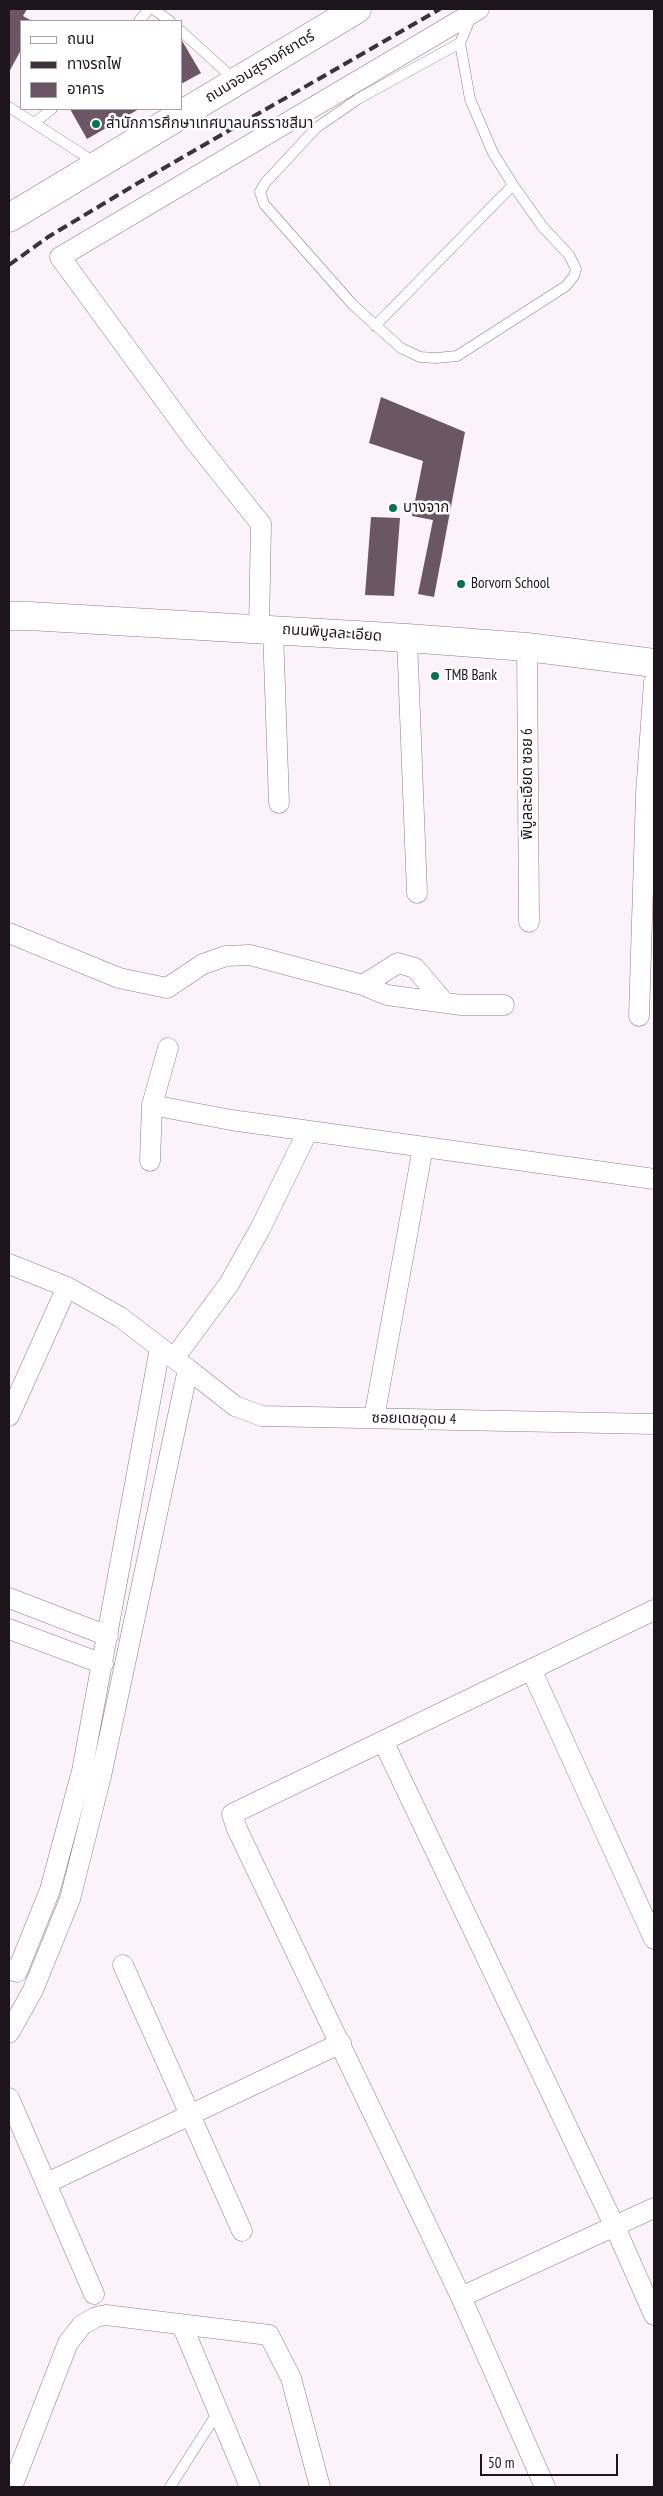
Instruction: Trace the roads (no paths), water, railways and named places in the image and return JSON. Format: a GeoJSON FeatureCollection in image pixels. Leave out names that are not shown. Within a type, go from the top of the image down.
{"type":"FeatureCollection","features":[{"type":"Feature","properties":{"kind":"main road","name":"ถนนจอมสุรางค์ยาตร์"},"geometry":{"type":"LineString","coordinates":[[9,218],[356,9]]}},
{"type":"Feature","properties":{"kind":"main road","name":"ถนนพิบูลละเอียด"},"geometry":{"type":"LineString","coordinates":[[9,616],[407,638],[527,647],[654,663]]}},
{"type":"Feature","properties":{"kind":"street"},"geometry":{"type":"LineString","coordinates":[[279,803],[266,629],[261,524],[194,440],[60,257],[477,10]]}},
{"type":"Feature","properties":{"kind":"street"},"geometry":{"type":"LineString","coordinates":[[407,638],[417,893]]}},
{"type":"Feature","properties":{"kind":"street","name":"พิบูลละเอียด ซอย 6"},"geometry":{"type":"LineString","coordinates":[[527,647],[529,922]]}},
{"type":"Feature","properties":{"kind":"street"},"geometry":{"type":"LineString","coordinates":[[639,1016],[646,794],[654,682]]}},
{"type":"Feature","properties":{"kind":"street"},"geometry":{"type":"LineString","coordinates":[[9,933],[119,978],[167,988],[203,964],[226,956],[250,955],[363,985],[387,995],[461,1005],[504,1005]]}},
{"type":"Feature","properties":{"kind":"street"},"geometry":{"type":"LineString","coordinates":[[363,985],[398,963],[415,968],[444,1002]]}},
{"type":"Feature","properties":{"kind":"street"},"geometry":{"type":"LineString","coordinates":[[150,1161],[152,1105],[168,1048]]}},
{"type":"Feature","properties":{"kind":"street"},"geometry":{"type":"LineString","coordinates":[[152,1105],[231,1120],[654,1179]]}},
{"type":"Feature","properties":{"kind":"street"},"geometry":{"type":"LineString","coordinates":[[9,1969],[17,1972],[50,1890],[82,1771],[108,1636],[174,1358],[229,1284],[260,1230],[308,1131]]}},
{"type":"Feature","properties":{"kind":"street"},"geometry":{"type":"LineString","coordinates":[[374,1418],[423,1147]]}},
{"type":"Feature","properties":{"kind":"street","name":"ซอยเดชอุดม 4"},"geometry":{"type":"LineString","coordinates":[[9,1264],[67,1287],[120,1317],[234,1406],[262,1416],[654,1424]]}},
{"type":"Feature","properties":{"kind":"street"},"geometry":{"type":"LineString","coordinates":[[9,1416],[67,1287]]}},
{"type":"Feature","properties":{"kind":"street"},"geometry":{"type":"LineString","coordinates":[[9,2033],[33,1990],[70,1899],[101,1776],[174,1358]]}},
{"type":"Feature","properties":{"kind":"street"},"geometry":{"type":"LineString","coordinates":[[9,1598],[108,1636]]}},
{"type":"Feature","properties":{"kind":"street"},"geometry":{"type":"LineString","coordinates":[[545,2487],[461,2297],[341,2043],[241,1838],[232,1814],[384,1743],[654,1610]]}},
{"type":"Feature","properties":{"kind":"street"},"geometry":{"type":"LineString","coordinates":[[9,1629],[103,1664]]}},
{"type":"Feature","properties":{"kind":"street"},"geometry":{"type":"LineString","coordinates":[[531,1669],[654,1939]]}},
{"type":"Feature","properties":{"kind":"street"},"geometry":{"type":"LineString","coordinates":[[384,1743],[615,2226],[654,2315]]}},
{"type":"Feature","properties":{"kind":"street"},"geometry":{"type":"LineString","coordinates":[[124,1965],[242,2231]]}},
{"type":"Feature","properties":{"kind":"street"},"geometry":{"type":"LineString","coordinates":[[47,2183],[341,2043]]}},
{"type":"Feature","properties":{"kind":"street"},"geometry":{"type":"LineString","coordinates":[[9,2098],[94,2294]]}},
{"type":"Feature","properties":{"kind":"street"},"geometry":{"type":"LineString","coordinates":[[461,2297],[654,2208]]}},
{"type":"Feature","properties":{"kind":"street"},"geometry":{"type":"LineString","coordinates":[[10,2487],[68,2343],[82,2325],[106,2315],[269,2336],[291,2378],[320,2487]]}},
{"type":"Feature","properties":{"kind":"street"},"geometry":{"type":"LineString","coordinates":[[182,2325],[250,2487]]}},
{"type":"Feature","properties":{"kind":"lane"},"geometry":{"type":"LineString","coordinates":[[140,20],[149,9]]}},
{"type":"Feature","properties":{"kind":"lane"},"geometry":{"type":"LineString","coordinates":[[153,9],[169,20]]}},
{"type":"Feature","properties":{"kind":"lane"},"geometry":{"type":"LineString","coordinates":[[460,43],[470,99],[493,153],[542,226],[569,255],[576,269],[574,276],[566,286],[457,356],[420,357],[401,348],[352,305],[264,204],[260,192],[264,182],[316,128],[358,99],[460,43],[477,10]]}},
{"type":"Feature","properties":{"kind":"lane"},"geometry":{"type":"LineString","coordinates":[[182,32],[237,82]]}},
{"type":"Feature","properties":{"kind":"lane"},"geometry":{"type":"LineString","coordinates":[[9,107],[99,165]]}},
{"type":"Feature","properties":{"kind":"lane"},"geometry":{"type":"LineString","coordinates":[[34,123],[51,110]]}},
{"type":"Feature","properties":{"kind":"lane"},"geometry":{"type":"LineString","coordinates":[[375,326],[513,185]]}},
{"type":"Feature","properties":{"kind":"lane"},"geometry":{"type":"LineString","coordinates":[[170,2487],[218,2412]]}},
{"type":"Feature","properties":{"kind":"railway"},"geometry":{"type":"LineString","coordinates":[[9,265],[48,237],[138,183],[440,9]]}},
{"type":"Feature","properties":{"kind":"place","name":"สำนักการศึกษาเทศบาลนครราชสีมา"},"geometry":{"type":"Point","coordinates":[96,124]}},
{"type":"Feature","properties":{"kind":"place","name":"บางจาก"},"geometry":{"type":"Point","coordinates":[393,508]}},
{"type":"Feature","properties":{"kind":"place","name":"Borvorn School"},"geometry":{"type":"Point","coordinates":[461,584]}},
{"type":"Feature","properties":{"kind":"place","name":"TMB Bank"},"geometry":{"type":"Point","coordinates":[435,676]}}]}
